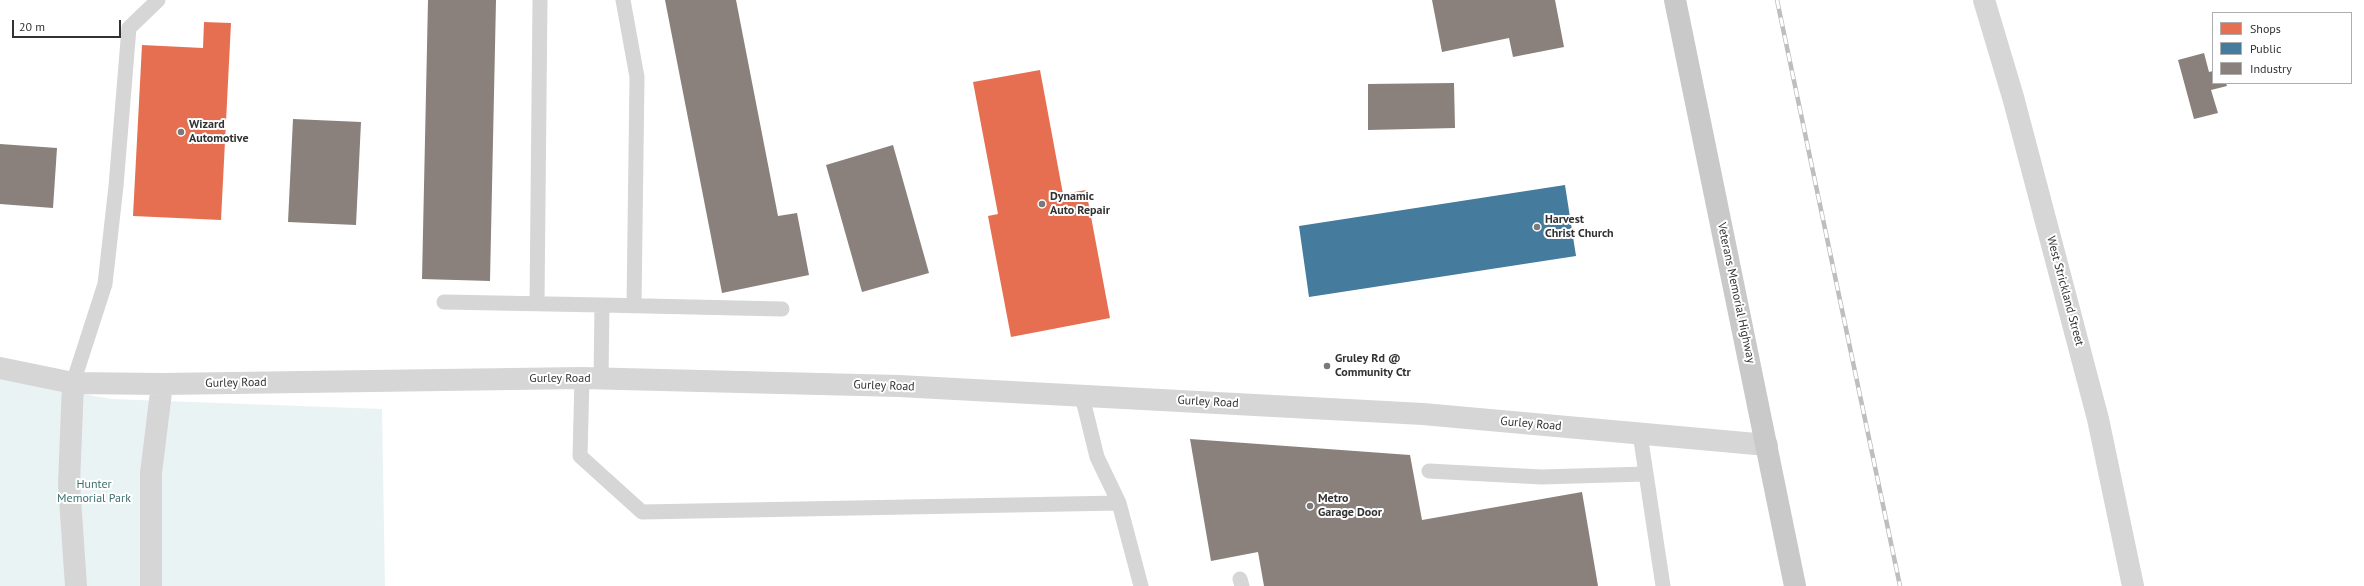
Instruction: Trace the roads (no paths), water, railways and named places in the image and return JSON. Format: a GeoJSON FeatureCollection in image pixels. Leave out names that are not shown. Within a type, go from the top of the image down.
{"type":"FeatureCollection","features":[{"type":"Feature","properties":{"kind":"main road","name":"Veterans Memorial Highway"},"geometry":{"type":"LineString","coordinates":[[1675,0],[1767,445],[1792,585]]}},
{"type":"Feature","properties":{"kind":"street","name":"West Strickland Street"},"geometry":{"type":"LineString","coordinates":[[1984,0],[2013,97],[2098,419],[2133,586]]}},
{"type":"Feature","properties":{"kind":"street","name":"Gurley Road"},"geometry":{"type":"LineString","coordinates":[[0,368],[73,382],[162,384],[592,378],[899,386],[1423,414],[1767,445]]}},
{"type":"Feature","properties":{"kind":"street"},"geometry":{"type":"LineString","coordinates":[[73,382],[69,484],[76,586]]}},
{"type":"Feature","properties":{"kind":"street"},"geometry":{"type":"LineString","coordinates":[[151,586],[151,473],[162,384]]}},
{"type":"Feature","properties":{"kind":"lane"},"geometry":{"type":"LineString","coordinates":[[73,382],[105,284],[116,186],[128,28],[158,0]]}},
{"type":"Feature","properties":{"kind":"lane"},"geometry":{"type":"LineString","coordinates":[[537,303],[540,0]]}},
{"type":"Feature","properties":{"kind":"lane"},"geometry":{"type":"LineString","coordinates":[[622,0],[637,77],[634,306]]}},
{"type":"Feature","properties":{"kind":"lane"},"geometry":{"type":"LineString","coordinates":[[444,302],[782,309]]}},
{"type":"Feature","properties":{"kind":"lane"},"geometry":{"type":"LineString","coordinates":[[602,305],[580,456],[642,512],[1119,503]]}},
{"type":"Feature","properties":{"kind":"lane"},"geometry":{"type":"LineString","coordinates":[[1082,396],[1098,457],[1119,503],[1141,586]]}},
{"type":"Feature","properties":{"kind":"lane"},"geometry":{"type":"LineString","coordinates":[[1640,434],[1663,586]]}},
{"type":"Feature","properties":{"kind":"lane"},"geometry":{"type":"LineString","coordinates":[[1429,471],[1541,477],[1646,474]]}},
{"type":"Feature","properties":{"kind":"railway"},"geometry":{"type":"LineString","coordinates":[[1777,0],[1900,586]]}},
{"type":"Feature","properties":{"kind":"place","name":"Wizard Automotive"},"geometry":{"type":"Point","coordinates":[181,132]}},
{"type":"Feature","properties":{"kind":"place","name":"Dynamic Auto Repair"},"geometry":{"type":"Point","coordinates":[1042,204]}},
{"type":"Feature","properties":{"kind":"place","name":"Harvest Christ Church"},"geometry":{"type":"Point","coordinates":[1537,227]}},
{"type":"Feature","properties":{"kind":"place","name":"Gruley Rd @ Community Ctr"},"geometry":{"type":"Point","coordinates":[1327,366]}},
{"type":"Feature","properties":{"kind":"place","name":"Metro Garage Door"},"geometry":{"type":"Point","coordinates":[1310,506]}},
{"type":"Feature","properties":{"kind":"park label","name":"Hunter Memorial Park"},"geometry":{"type":"Point","coordinates":[94,492]}}]}
